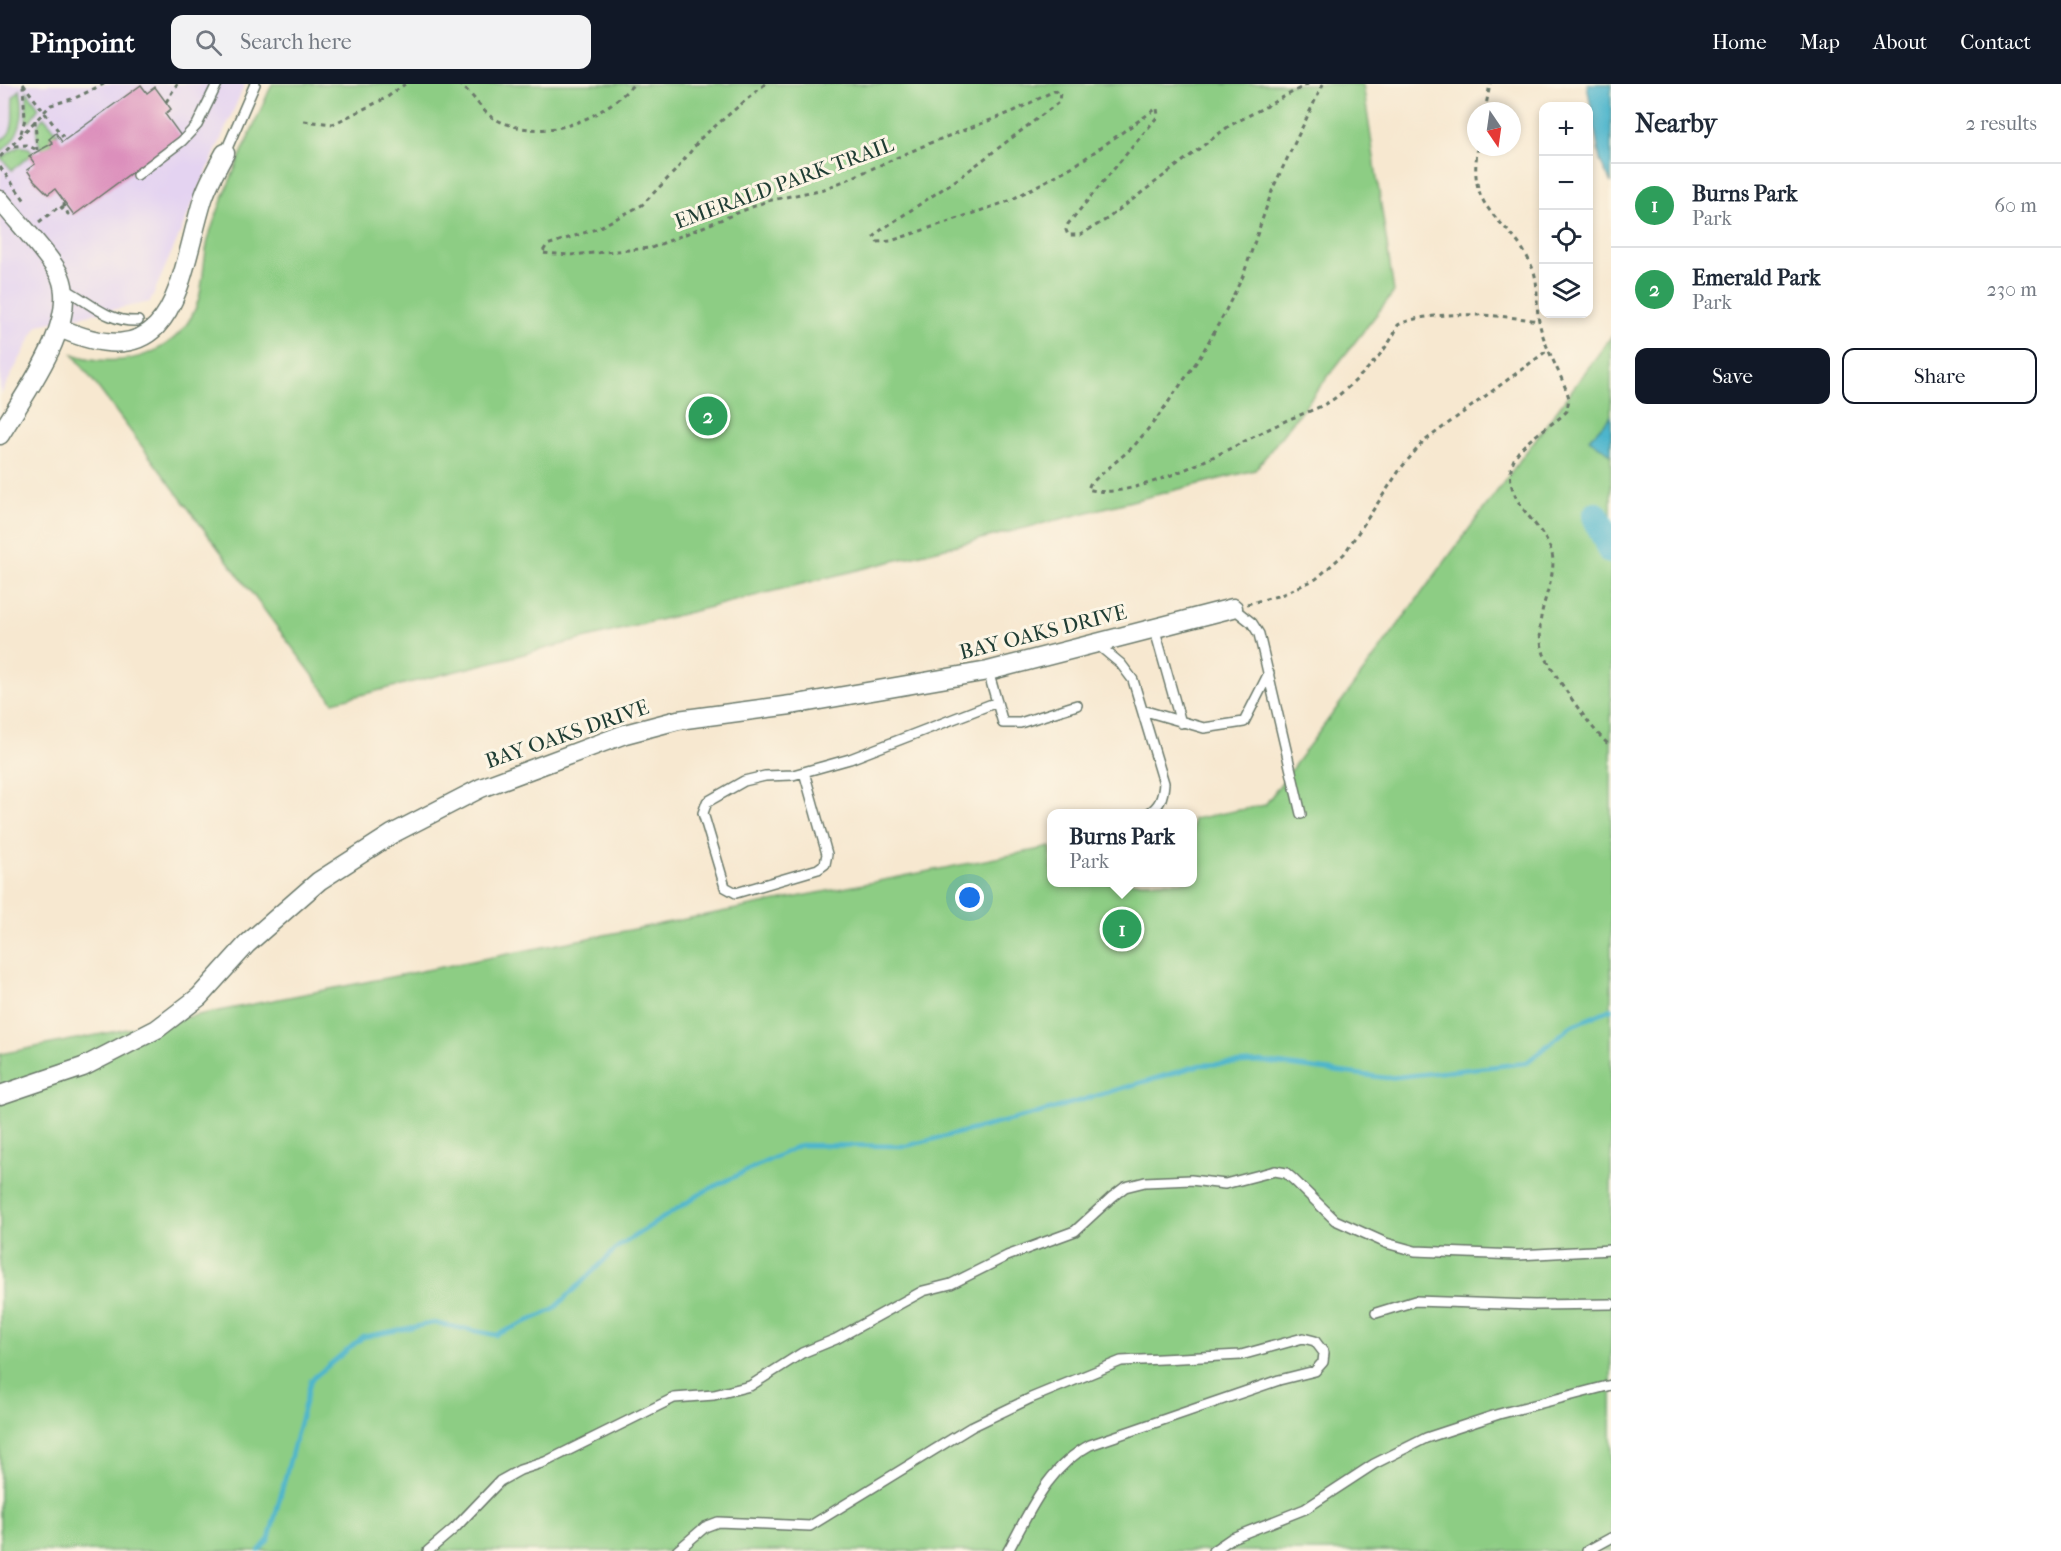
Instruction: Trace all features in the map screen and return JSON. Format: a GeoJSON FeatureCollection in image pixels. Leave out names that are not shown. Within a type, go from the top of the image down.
{"type":"FeatureCollection","features":[{"type":"Feature","properties":{"kind":"street"},"geometry":{"type":"LineString","coordinates":[[60,328],[86,340],[108,343],[143,335],[162,322],[176,299],[204,196],[225,153]]}},
{"type":"Feature","properties":{"kind":"street"},"geometry":{"type":"LineString","coordinates":[[0,200],[59,274],[63,288],[63,320],[0,435]]}},
{"type":"Feature","properties":{"kind":"street","name":"BAY OAKS DRIVE"},"geometry":{"type":"LineString","coordinates":[[0,1095],[83,1066],[157,1029],[200,997],[247,944],[319,881],[392,834],[481,788],[626,735],[678,720],[791,705],[988,671],[1233,608]]}},
{"type":"Feature","properties":{"kind":"lane"},"geometry":{"type":"LineString","coordinates":[[137,176],[182,141],[197,125],[217,84]]}},
{"type":"Feature","properties":{"kind":"lane"},"geometry":{"type":"LineString","coordinates":[[225,153],[255,84]]}},
{"type":"Feature","properties":{"kind":"lane"},"geometry":{"type":"LineString","coordinates":[[63,288],[86,300],[105,316],[125,322],[138,321]]}},
{"type":"Feature","properties":{"kind":"lane"},"geometry":{"type":"LineString","coordinates":[[1233,608],[1252,623],[1259,634],[1301,814]]}},
{"type":"Feature","properties":{"kind":"lane"},"geometry":{"type":"LineString","coordinates":[[1154,627],[1180,723]]}},
{"type":"Feature","properties":{"kind":"lane"},"geometry":{"type":"LineString","coordinates":[[1095,642],[1121,664],[1132,680],[1164,783],[1163,796],[1155,809]]}},
{"type":"Feature","properties":{"kind":"lane"},"geometry":{"type":"LineString","coordinates":[[988,671],[1004,723],[1020,723],[1077,705]]}},
{"type":"Feature","properties":{"kind":"lane"},"geometry":{"type":"LineString","coordinates":[[1142,710],[1180,723],[1204,728],[1244,722],[1269,673]]}},
{"type":"Feature","properties":{"kind":"lane"},"geometry":{"type":"LineString","coordinates":[[804,772],[827,854],[825,864],[818,869],[736,893],[729,891],[725,887],[704,813],[706,801],[744,781],[765,776],[804,772],[850,759],[997,702]]}},
{"type":"Feature","properties":{"kind":"lane"},"geometry":{"type":"LineString","coordinates":[[428,1551],[455,1528],[501,1481],[520,1470],[544,1462],[674,1398],[714,1395],[750,1386],[802,1353],[836,1339],[923,1291],[951,1284],[1007,1256],[1075,1231],[1125,1187],[1167,1180],[1236,1183],[1275,1171],[1286,1173],[1335,1220],[1386,1243],[1415,1251],[1518,1255],[1611,1250]]}},
{"type":"Feature","properties":{"kind":"lane"},"geometry":{"type":"LineString","coordinates":[[1376,1313],[1415,1301],[1535,1305],[1611,1304]]}},
{"type":"Feature","properties":{"kind":"lane"},"geometry":{"type":"LineString","coordinates":[[677,1551],[705,1527],[718,1522],[810,1526],[973,1426],[1030,1398],[1121,1361],[1241,1355],[1303,1338],[1321,1346],[1324,1353],[1323,1362],[1315,1371],[1279,1380],[1090,1445],[1072,1454],[1038,1495],[1008,1551]]}},
{"type":"Feature","properties":{"kind":"lane"},"geometry":{"type":"LineString","coordinates":[[1213,1551],[1232,1538],[1305,1509],[1374,1464],[1426,1438],[1498,1414],[1611,1385]]}},
{"type":"Feature","properties":{"kind":"lane"},"geometry":{"type":"LineString","coordinates":[[1587,1551],[1611,1538]]}},
{"type":"Feature","properties":{"kind":"path"},"geometry":{"type":"LineString","coordinates":[[23,84],[63,137]]}},
{"type":"Feature","properties":{"kind":"path"},"geometry":{"type":"LineString","coordinates":[[20,137],[25,120],[23,84]]}},
{"type":"Feature","properties":{"kind":"path"},"geometry":{"type":"LineString","coordinates":[[0,157],[14,146],[43,110],[104,84]]}},
{"type":"Feature","properties":{"kind":"path"},"geometry":{"type":"LineString","coordinates":[[166,102],[177,84]]}},
{"type":"Feature","properties":{"kind":"path"},"geometry":{"type":"LineString","coordinates":[[304,121],[333,124],[386,98],[405,84]]}},
{"type":"Feature","properties":{"kind":"path"},"geometry":{"type":"LineString","coordinates":[[458,84],[474,96],[493,118],[523,127],[545,129],[559,128],[597,116],[634,84]]}},
{"type":"Feature","properties":{"kind":"path","name":"EMERALD PARK TRAIL"},"geometry":{"type":"LineString","coordinates":[[765,84],[701,138],[677,169],[642,205],[596,229],[547,244],[542,249],[544,255],[610,253],[651,248],[767,201],[824,189],[930,143],[1012,112],[1054,91],[1060,92],[1059,102],[1011,140],[874,237],[877,242],[891,241],[1009,201],[1077,164],[1157,108],[1158,116],[1068,224],[1066,230],[1068,235],[1080,235],[1107,219],[1229,126],[1308,84]]}},
{"type":"Feature","properties":{"kind":"path"},"geometry":{"type":"LineString","coordinates":[[1323,84],[1273,188],[1243,276],[1200,357],[1134,446],[1090,484],[1089,489],[1098,492],[1114,491],[1147,483],[1223,453],[1249,438],[1317,408],[1334,398],[1362,373],[1395,334],[1398,325],[1404,322],[1424,318],[1497,315],[1538,321]]}},
{"type":"Feature","properties":{"kind":"path"},"geometry":{"type":"LineString","coordinates":[[1487,102],[1490,84]]}},
{"type":"Feature","properties":{"kind":"path"},"geometry":{"type":"LineString","coordinates":[[14,146],[27,145],[37,150],[35,120]]}},
{"type":"Feature","properties":{"kind":"path"},"geometry":{"type":"LineString","coordinates":[[1476,156],[1474,170],[1477,186],[1488,210],[1532,265],[1538,296],[1538,321],[1548,350],[1565,384],[1569,405],[1562,415],[1536,436],[1514,460],[1511,467],[1514,496],[1551,549],[1552,558],[1540,630],[1544,654],[1587,721],[1611,746]]}},
{"type":"Feature","properties":{"kind":"path"},"geometry":{"type":"LineString","coordinates":[[0,167],[26,203]]}},
{"type":"Feature","properties":{"kind":"path"},"geometry":{"type":"LineString","coordinates":[[33,227],[60,206],[68,214],[63,203]]}},
{"type":"Feature","properties":{"kind":"path"},"geometry":{"type":"LineString","coordinates":[[33,212],[40,221]]}},
{"type":"Feature","properties":{"kind":"path"},"geometry":{"type":"LineString","coordinates":[[1233,608],[1281,595],[1316,579],[1344,554],[1372,509],[1423,442],[1548,350]]}},
{"type":"Feature","properties":{"kind":"shaded area"},"geometry":{"type":"Polygon","coordinates":[[[0,84],[245,84],[150,302],[38,325],[0,396],[0,84]]]}},
{"type":"Feature","properties":{"kind":"green space"},"geometry":{"type":"Polygon","coordinates":[[[272,84],[1363,84],[1394,292],[1255,470],[333,702],[73,354],[111,361],[130,359],[165,345],[180,332],[191,317],[199,298],[209,235],[272,84]]]}},
{"type":"Feature","properties":{"kind":"green space"},"geometry":{"type":"Polygon","coordinates":[[[20,90],[22,117],[20,125],[13,140],[0,153],[0,140],[6,137],[11,127],[13,97],[20,90]]]}},
{"type":"Feature","properties":{"kind":"green space"},"geometry":{"type":"Polygon","coordinates":[[[27,91],[39,108],[29,122],[26,120],[27,91]]]}},
{"type":"Feature","properties":{"kind":"green space"},"geometry":{"type":"Polygon","coordinates":[[[44,117],[58,133],[50,138],[53,143],[43,150],[38,142],[37,128],[44,117]]]}},
{"type":"Feature","properties":{"kind":"green space"},"geometry":{"type":"Polygon","coordinates":[[[20,146],[29,148],[33,153],[12,170],[1,158],[20,146]]]}},
{"type":"Feature","properties":{"kind":"green space"},"geometry":{"type":"Polygon","coordinates":[[[1611,337],[1611,1551],[0,1551],[0,1054],[1047,848],[1047,887],[1197,887],[1197,818],[1265,805],[1611,337]]]}},
{"type":"Feature","properties":{"kind":"water"},"geometry":{"type":"Polygon","coordinates":[[[1587,84],[1611,84],[1611,183],[1600,161],[1593,120],[1593,102],[1590,102],[1587,84]]]}},
{"type":"Feature","properties":{"kind":"water"},"geometry":{"type":"Polygon","coordinates":[[[1611,416],[1611,454],[1589,439],[1611,416]]]}},
{"type":"Feature","properties":{"kind":"building"},"geometry":{"type":"Polygon","coordinates":[[[141,85],[147,93],[155,87],[171,109],[165,114],[181,136],[74,215],[55,189],[48,194],[34,180],[27,170],[35,164],[29,156],[53,143],[49,139],[56,133],[62,142],[141,85]]]}},
{"type":"Feature","properties":{"kind":"waterway"},"geometry":{"type":"LineString","coordinates":[[1596,516],[1611,550]]}},
{"type":"Feature","properties":{"kind":"waterway"},"geometry":{"type":"LineString","coordinates":[[259,1551],[269,1539],[311,1380],[363,1337],[434,1323],[496,1335],[553,1310],[619,1246],[705,1191],[800,1145],[906,1146],[1032,1115],[1200,1065],[1263,1062],[1387,1078],[1526,1063],[1571,1026],[1611,1009]]}},
{"type":"Feature","properties":{"kind":"place","name":"Emerald Park"},"geometry":{"type":"Point","coordinates":[708,416]}},
{"type":"Feature","properties":{"kind":"place","name":"Burns Park"},"geometry":{"type":"Point","coordinates":[1122,929]}}]}
